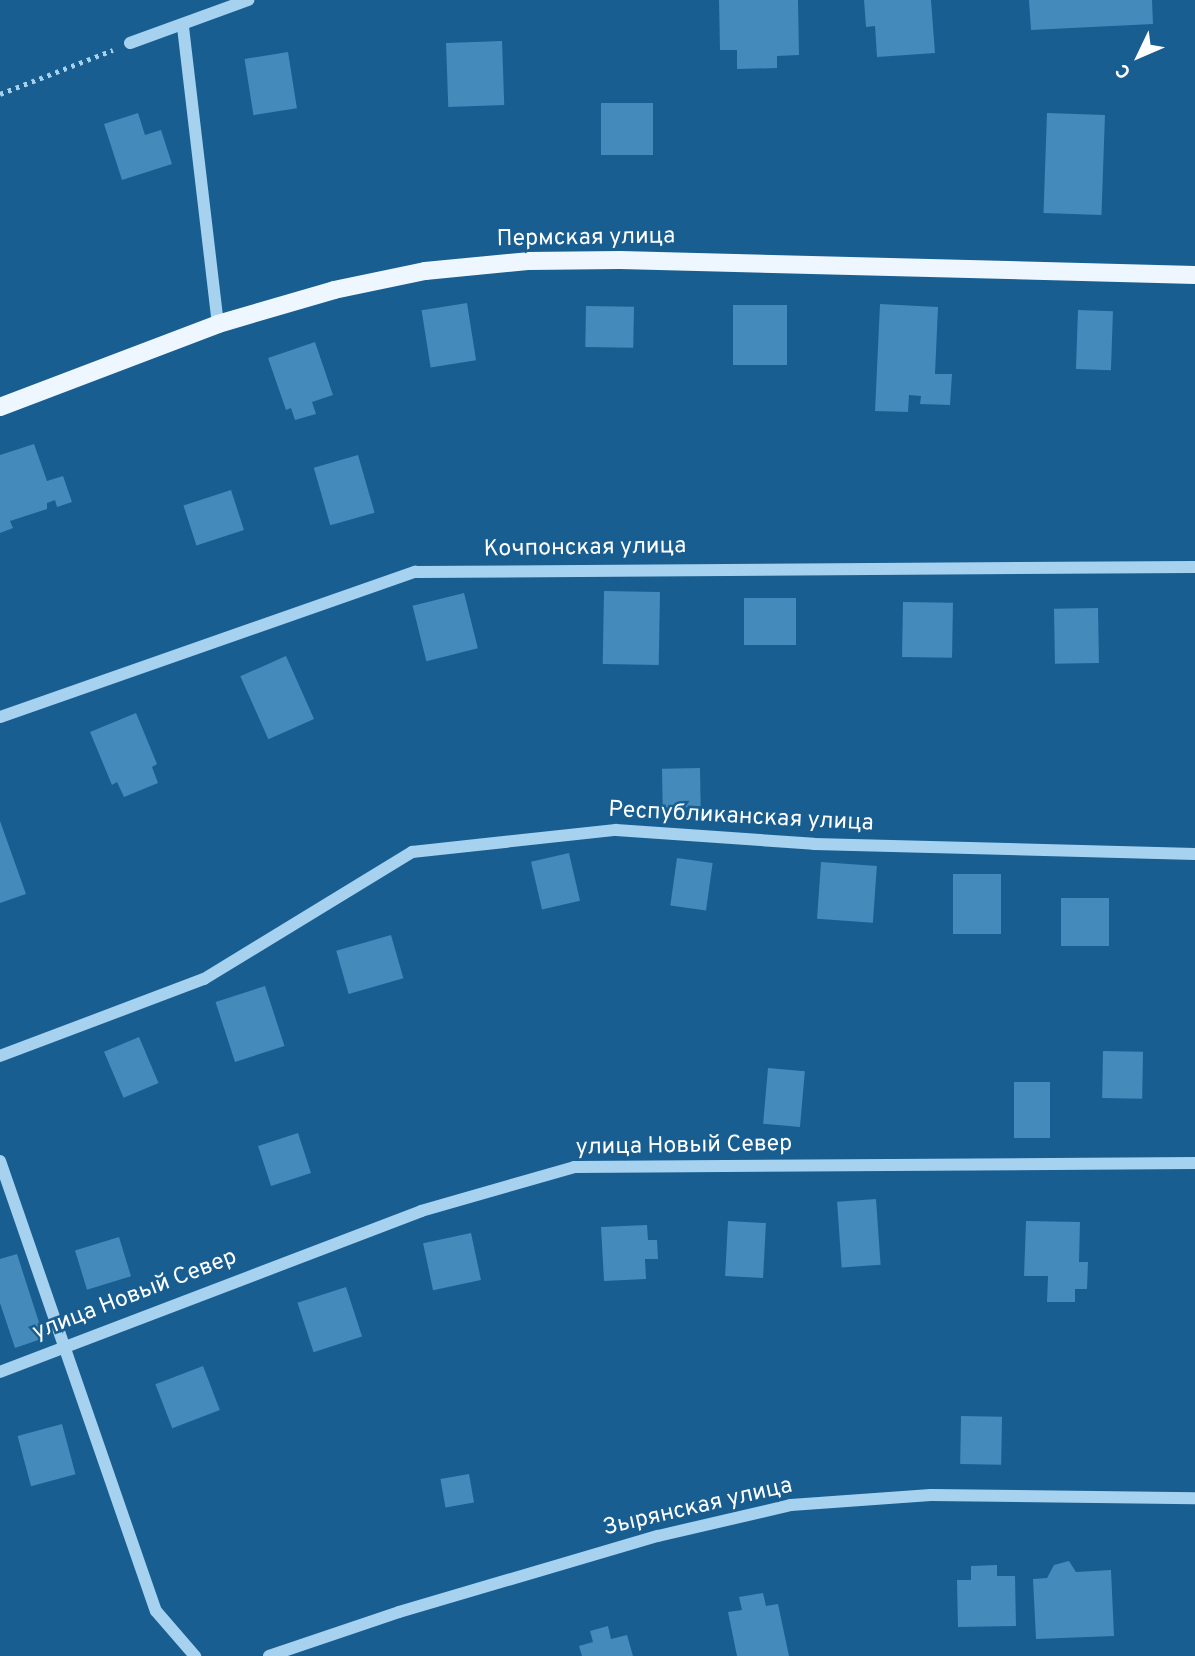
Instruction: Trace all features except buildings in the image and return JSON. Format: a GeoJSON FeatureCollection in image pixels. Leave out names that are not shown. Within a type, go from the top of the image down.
{"type":"FeatureCollection","features":[{"type":"Feature","properties":{"kind":"main road","name":"Пермская улица"},"geometry":{"type":"LineString","coordinates":[[0,407],[218,324],[334,290],[412,274],[528,261],[1195,275]]}},
{"type":"Feature","properties":{"kind":"street"},"geometry":{"type":"LineString","coordinates":[[130,43],[183,27],[248,0]]}},
{"type":"Feature","properties":{"kind":"street"},"geometry":{"type":"LineString","coordinates":[[183,27],[218,324]]}},
{"type":"Feature","properties":{"kind":"street","name":"Кочпонская улица"},"geometry":{"type":"LineString","coordinates":[[0,717],[415,572],[1195,567]]}},
{"type":"Feature","properties":{"kind":"street","name":"Республиканская улица"},"geometry":{"type":"LineString","coordinates":[[0,1056],[204,979],[412,852],[616,830],[814,844],[1195,854]]}},
{"type":"Feature","properties":{"kind":"street"},"geometry":{"type":"LineString","coordinates":[[0,1161],[156,1611],[195,1656]]}},
{"type":"Feature","properties":{"kind":"street","name":"улица Новый Север"},"geometry":{"type":"LineString","coordinates":[[0,1372],[64,1345],[421,1211],[574,1167],[1195,1163]]}},
{"type":"Feature","properties":{"kind":"street","name":"Зырянская улица"},"geometry":{"type":"LineString","coordinates":[[269,1656],[645,1540],[791,1505],[930,1495],[1195,1499]]}},
{"type":"Feature","properties":{"kind":"path"},"geometry":{"type":"LineString","coordinates":[[0,94],[130,43]]}}]}
